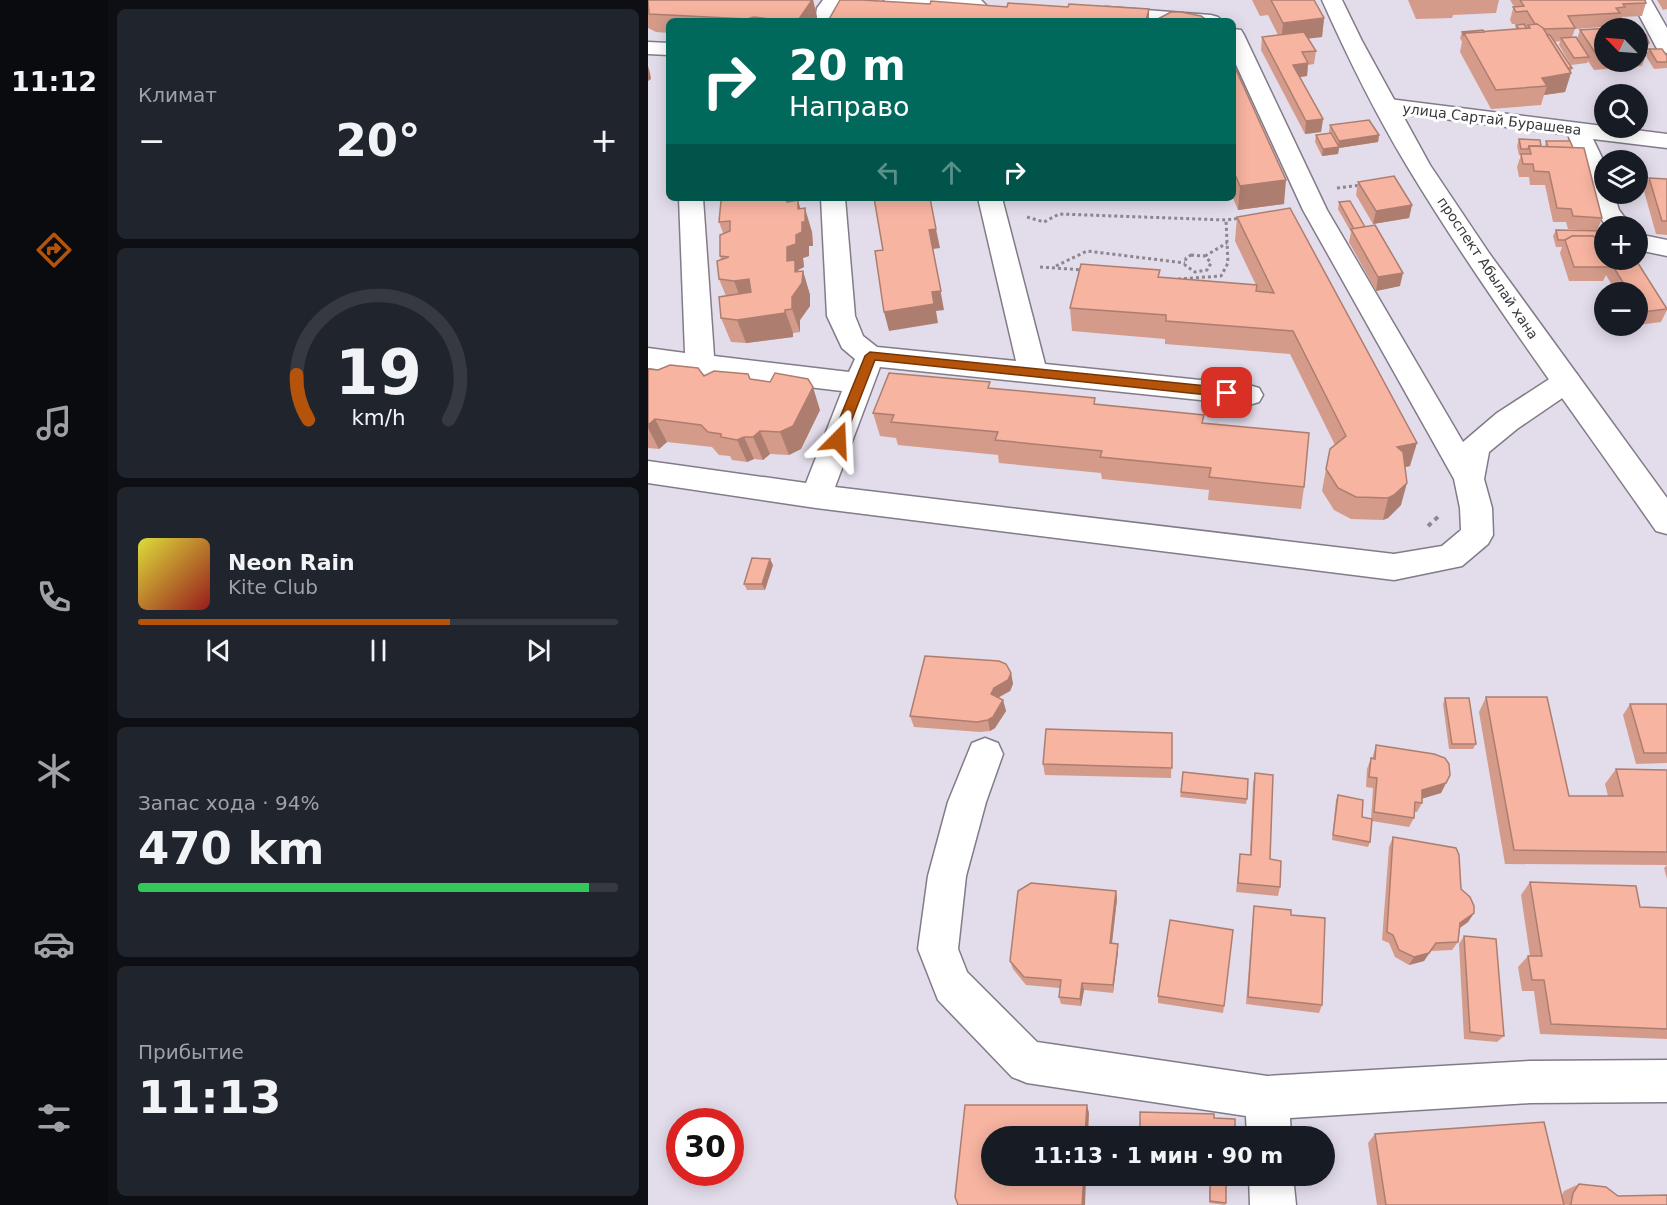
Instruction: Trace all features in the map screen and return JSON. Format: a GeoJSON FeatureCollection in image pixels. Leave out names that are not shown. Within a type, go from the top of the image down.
{"type":"FeatureCollection","features":[{"type":"Feature","properties":{"kind":"street"},"geometry":{"type":"LineString","coordinates":[[826,18],[827,8],[835,0]]}},
{"type":"Feature","properties":{"kind":"street"},"geometry":{"type":"LineString","coordinates":[[894,0],[1000,7]]}},
{"type":"Feature","properties":{"kind":"street","name":"проспект Абылай хана"},"geometry":{"type":"LineString","coordinates":[[1332,0],[1351,41],[1431,184],[1480,259],[1667,522]]}},
{"type":"Feature","properties":{"kind":"street"},"geometry":{"type":"LineString","coordinates":[[1641,0],[1667,47]]}},
{"type":"Feature","properties":{"kind":"street"},"geometry":{"type":"LineString","coordinates":[[1083,12],[1168,18]]}},
{"type":"Feature","properties":{"kind":"street"},"geometry":{"type":"LineString","coordinates":[[648,472],[816,496],[1394,567],[1451,557],[1477,535],[1476,508],[1469,479],[1315,210],[1236,41]]}},
{"type":"Feature","properties":{"kind":"street"},"geometry":{"type":"LineString","coordinates":[[648,48],[666,49]]}},
{"type":"Feature","properties":{"kind":"street","name":"улица Сартай Бурашева"},"geometry":{"type":"LineString","coordinates":[[1389,106],[1667,141]]}},
{"type":"Feature","properties":{"kind":"street"},"geometry":{"type":"LineString","coordinates":[[1576,128],[1592,161],[1607,210],[1611,216]]}},
{"type":"Feature","properties":{"kind":"street"},"geometry":{"type":"LineString","coordinates":[[691,201],[700,364]]}},
{"type":"Feature","properties":{"kind":"street"},"geometry":{"type":"LineString","coordinates":[[833,201],[841,316],[852,341],[870,356],[1249,395]]}},
{"type":"Feature","properties":{"kind":"street"},"geometry":{"type":"LineString","coordinates":[[992,205],[1033,374]]}},
{"type":"Feature","properties":{"kind":"street"},"geometry":{"type":"LineString","coordinates":[[1648,244],[1667,248]]}},
{"type":"Feature","properties":{"kind":"street"},"geometry":{"type":"LineString","coordinates":[[816,496],[870,356]]}},
{"type":"Feature","properties":{"kind":"street"},"geometry":{"type":"LineString","coordinates":[[648,358],[859,383]]}},
{"type":"Feature","properties":{"kind":"street"},"geometry":{"type":"LineString","coordinates":[[1469,479],[1475,447],[1507,421],[1567,381]]}},
{"type":"Feature","properties":{"kind":"street"},"geometry":{"type":"LineString","coordinates":[[985,754],[967,802],[947,876],[938,949],[952,986],[1027,1062],[1268,1118],[1530,1082],[1667,1081]]}},
{"type":"Feature","properties":{"kind":"street"},"geometry":{"type":"LineString","coordinates":[[1272,1186],[1273,1205]]}},
{"type":"Feature","properties":{"kind":"path"},"geometry":{"type":"LineString","coordinates":[[1315,210],[1329,189],[1363,184]]}},
{"type":"Feature","properties":{"kind":"path"},"geometry":{"type":"LineString","coordinates":[[992,205],[1044,222],[1059,214],[1226,220],[1248,218]]}},
{"type":"Feature","properties":{"kind":"path"},"geometry":{"type":"LineString","coordinates":[[1173,279],[1221,276],[1228,263],[1226,220]]}},
{"type":"Feature","properties":{"kind":"path"},"geometry":{"type":"LineString","coordinates":[[1185,263],[1191,255],[1205,256],[1227,243]]}},
{"type":"Feature","properties":{"kind":"path"},"geometry":{"type":"LineString","coordinates":[[1056,267],[1087,251],[1185,263]]}},
{"type":"Feature","properties":{"kind":"path"},"geometry":{"type":"LineString","coordinates":[[1185,263],[1189,270],[1202,272],[1207,270],[1211,262],[1205,256]]}},
{"type":"Feature","properties":{"kind":"path"},"geometry":{"type":"LineString","coordinates":[[1007,266],[1091,270]]}},
{"type":"Feature","properties":{"kind":"path"},"geometry":{"type":"LineString","coordinates":[[1420,533],[1443,513],[1449,485],[1469,479]]}},
{"type":"Feature","properties":{"kind":"building"},"geometry":{"type":"Polygon","coordinates":[[[648,0],[812,0],[800,18],[727,18],[649,14],[648,0]]]}},
{"type":"Feature","properties":{"kind":"building"},"geometry":{"type":"Polygon","coordinates":[[[840,0],[930,4],[931,1],[1007,7],[1008,3],[1068,7],[1069,4],[1149,9],[1147,18],[830,18],[840,0]]]}},
{"type":"Feature","properties":{"kind":"building"},"geometry":{"type":"Polygon","coordinates":[[[1271,0],[1314,0],[1324,18],[1283,23],[1271,0]]]}},
{"type":"Feature","properties":{"kind":"building"},"geometry":{"type":"Polygon","coordinates":[[[1520,0],[1645,0],[1646,3],[1623,4],[1625,7],[1616,8],[1620,13],[1568,16],[1575,28],[1543,29],[1535,24],[1527,11],[1516,12],[1513,7],[1524,6],[1520,0]]]}},
{"type":"Feature","properties":{"kind":"building"},"geometry":{"type":"Polygon","coordinates":[[[1171,12],[1181,12],[1204,18],[1160,18],[1171,12]]]}},
{"type":"Feature","properties":{"kind":"building"},"geometry":{"type":"Polygon","coordinates":[[[1524,24],[1527,29],[1519,29],[1516,25],[1524,24]]]}},
{"type":"Feature","properties":{"kind":"building"},"geometry":{"type":"Polygon","coordinates":[[[1537,24],[1543,28],[1571,73],[1542,78],[1547,86],[1496,90],[1464,33],[1530,28],[1528,25],[1537,24]]]}},
{"type":"Feature","properties":{"kind":"building"},"geometry":{"type":"Polygon","coordinates":[[[1594,29],[1594,51],[1580,30],[1594,29]]]}},
{"type":"Feature","properties":{"kind":"building"},"geometry":{"type":"Polygon","coordinates":[[[1483,30],[1484,32],[1464,33],[1464,36],[1462,32],[1483,30]]]}},
{"type":"Feature","properties":{"kind":"building"},"geometry":{"type":"Polygon","coordinates":[[[1304,32],[1316,51],[1302,52],[1308,63],[1293,65],[1323,119],[1306,121],[1262,37],[1304,32]]]}},
{"type":"Feature","properties":{"kind":"building"},"geometry":{"type":"Polygon","coordinates":[[[1547,35],[1550,35],[1572,68],[1568,68],[1547,35]]]}},
{"type":"Feature","properties":{"kind":"building"},"geometry":{"type":"Polygon","coordinates":[[[1576,37],[1589,57],[1574,58],[1561,38],[1576,37]]]}},
{"type":"Feature","properties":{"kind":"building"},"geometry":{"type":"Polygon","coordinates":[[[1649,49],[1662,49],[1667,56],[1667,62],[1657,62],[1649,49]]]}},
{"type":"Feature","properties":{"kind":"building"},"geometry":{"type":"Polygon","coordinates":[[[1236,70],[1286,180],[1240,186],[1236,177],[1236,70]]]}},
{"type":"Feature","properties":{"kind":"building"},"geometry":{"type":"Polygon","coordinates":[[[1369,120],[1379,135],[1339,141],[1330,125],[1369,120]]]}},
{"type":"Feature","properties":{"kind":"building"},"geometry":{"type":"Polygon","coordinates":[[[1331,133],[1339,147],[1323,149],[1316,135],[1331,133]]]}},
{"type":"Feature","properties":{"kind":"building"},"geometry":{"type":"Polygon","coordinates":[[[1519,139],[1540,140],[1541,146],[1521,149],[1519,139]]]}},
{"type":"Feature","properties":{"kind":"building"},"geometry":{"type":"Polygon","coordinates":[[[1546,141],[1570,141],[1573,148],[1548,147],[1546,141]]]}},
{"type":"Feature","properties":{"kind":"building"},"geometry":{"type":"Polygon","coordinates":[[[1529,146],[1584,148],[1594,187],[1594,204],[1598,204],[1601,216],[1573,216],[1571,209],[1557,208],[1549,172],[1534,171],[1533,164],[1523,164],[1521,154],[1531,154],[1529,146]]]}},
{"type":"Feature","properties":{"kind":"building"},"geometry":{"type":"Polygon","coordinates":[[[1394,176],[1412,205],[1376,211],[1358,182],[1394,176]]]}},
{"type":"Feature","properties":{"kind":"building"},"geometry":{"type":"Polygon","coordinates":[[[1649,178],[1667,179],[1667,221],[1662,221],[1649,178]]]}},
{"type":"Feature","properties":{"kind":"building"},"geometry":{"type":"Polygon","coordinates":[[[721,201],[798,201],[798,209],[805,208],[802,232],[796,235],[796,244],[787,247],[787,261],[795,260],[795,272],[803,271],[802,283],[792,297],[792,309],[785,310],[785,313],[737,320],[721,318],[719,297],[751,292],[749,279],[734,281],[719,279],[717,261],[729,257],[720,256],[720,235],[730,231],[730,221],[719,222],[721,201]]]}},
{"type":"Feature","properties":{"kind":"building"},"geometry":{"type":"Polygon","coordinates":[[[875,201],[931,201],[936,229],[929,230],[941,291],[932,292],[934,304],[884,312],[875,251],[883,250],[875,201]]]}},
{"type":"Feature","properties":{"kind":"building"},"geometry":{"type":"Polygon","coordinates":[[[1350,201],[1365,227],[1354,229],[1339,202],[1350,201]]]}},
{"type":"Feature","properties":{"kind":"building"},"geometry":{"type":"Polygon","coordinates":[[[1290,208],[1417,443],[1397,447],[1403,452],[1407,483],[1388,498],[1356,497],[1338,488],[1326,469],[1330,449],[1346,436],[1293,331],[1166,321],[1166,315],[1070,308],[1081,264],[1160,270],[1158,277],[1257,285],[1256,291],[1274,293],[1237,217],[1290,208]]]}},
{"type":"Feature","properties":{"kind":"building"},"geometry":{"type":"Polygon","coordinates":[[[1375,225],[1403,273],[1378,277],[1351,229],[1375,225]]]}},
{"type":"Feature","properties":{"kind":"building"},"geometry":{"type":"Polygon","coordinates":[[[1556,230],[1594,231],[1594,237],[1572,236],[1565,240],[1558,240],[1556,230]]]}},
{"type":"Feature","properties":{"kind":"building"},"geometry":{"type":"Polygon","coordinates":[[[1572,236],[1594,237],[1594,267],[1574,267],[1565,240],[1572,236]]]}},
{"type":"Feature","properties":{"kind":"building"},"geometry":{"type":"Polygon","coordinates":[[[1615,270],[1642,270],[1667,309],[1648,311],[1648,282],[1623,282],[1615,270]]]}},
{"type":"Feature","properties":{"kind":"building"},"geometry":{"type":"Polygon","coordinates":[[[670,365],[698,368],[704,376],[714,371],[748,374],[750,379],[770,382],[775,373],[808,379],[813,387],[793,426],[780,432],[760,431],[753,437],[737,440],[708,432],[701,425],[655,419],[648,425],[648,369],[658,370],[670,365]]]}},
{"type":"Feature","properties":{"kind":"building"},"geometry":{"type":"Polygon","coordinates":[[[889,373],[990,382],[988,388],[1095,398],[1094,404],[1204,415],[1202,423],[1309,433],[1304,487],[1209,477],[1211,468],[1100,457],[1102,451],[995,440],[998,432],[891,422],[894,415],[873,413],[889,373]]]}},
{"type":"Feature","properties":{"kind":"building"},"geometry":{"type":"Polygon","coordinates":[[[752,558],[770,559],[762,584],[744,584],[752,558]]]}},
{"type":"Feature","properties":{"kind":"building"},"geometry":{"type":"Polygon","coordinates":[[[925,656],[999,661],[1006,664],[1011,673],[1008,680],[994,688],[991,694],[1003,700],[993,717],[977,722],[910,716],[925,656]]]}},
{"type":"Feature","properties":{"kind":"building"},"geometry":{"type":"Polygon","coordinates":[[[1486,697],[1547,697],[1569,796],[1623,796],[1616,769],[1667,770],[1667,852],[1514,850],[1486,697]]]}},
{"type":"Feature","properties":{"kind":"building"},"geometry":{"type":"Polygon","coordinates":[[[1445,698],[1469,698],[1476,744],[1452,744],[1445,698]]]}},
{"type":"Feature","properties":{"kind":"building"},"geometry":{"type":"Polygon","coordinates":[[[1630,704],[1667,704],[1667,753],[1644,753],[1630,704]]]}},
{"type":"Feature","properties":{"kind":"building"},"geometry":{"type":"Polygon","coordinates":[[[1046,729],[1172,733],[1172,768],[1043,764],[1046,729]]]}},
{"type":"Feature","properties":{"kind":"building"},"geometry":{"type":"Polygon","coordinates":[[[1376,745],[1434,754],[1445,758],[1449,764],[1450,775],[1446,783],[1422,790],[1422,803],[1415,802],[1414,818],[1374,812],[1377,778],[1369,777],[1371,758],[1375,759],[1376,745]]]}},
{"type":"Feature","properties":{"kind":"building"},"geometry":{"type":"Polygon","coordinates":[[[1183,772],[1248,779],[1247,799],[1181,792],[1183,772]]]}},
{"type":"Feature","properties":{"kind":"building"},"geometry":{"type":"Polygon","coordinates":[[[1255,773],[1273,775],[1270,859],[1281,861],[1280,887],[1238,883],[1240,854],[1251,855],[1255,773]]]}},
{"type":"Feature","properties":{"kind":"building"},"geometry":{"type":"Polygon","coordinates":[[[1338,795],[1363,800],[1362,817],[1372,819],[1370,842],[1333,835],[1338,795]]]}},
{"type":"Feature","properties":{"kind":"building"},"geometry":{"type":"Polygon","coordinates":[[[1393,837],[1456,848],[1459,855],[1461,889],[1470,897],[1474,906],[1474,913],[1460,923],[1458,942],[1436,943],[1429,953],[1414,957],[1399,950],[1393,935],[1387,932],[1393,837]]]}},
{"type":"Feature","properties":{"kind":"building"},"geometry":{"type":"Polygon","coordinates":[[[1530,882],[1636,886],[1640,907],[1667,908],[1667,1029],[1551,1024],[1544,980],[1532,980],[1528,956],[1542,956],[1530,882]]]}},
{"type":"Feature","properties":{"kind":"building"},"geometry":{"type":"Polygon","coordinates":[[[1031,883],[1116,891],[1110,943],[1118,944],[1113,985],[1082,983],[1080,999],[1059,997],[1061,980],[1024,977],[1010,961],[1018,891],[1031,883]]]}},
{"type":"Feature","properties":{"kind":"building"},"geometry":{"type":"Polygon","coordinates":[[[1254,906],[1291,910],[1291,915],[1325,918],[1322,1005],[1248,997],[1254,906]]]}},
{"type":"Feature","properties":{"kind":"building"},"geometry":{"type":"Polygon","coordinates":[[[1170,920],[1233,930],[1224,1006],[1158,996],[1170,920]]]}},
{"type":"Feature","properties":{"kind":"building"},"geometry":{"type":"Polygon","coordinates":[[[1464,936],[1496,939],[1504,1036],[1470,1032],[1464,936]]]}},
{"type":"Feature","properties":{"kind":"building"},"geometry":{"type":"Polygon","coordinates":[[[965,1105],[1087,1105],[1086,1126],[981,1126],[981,1186],[1083,1186],[1082,1205],[958,1205],[955,1197],[965,1105]]]}},
{"type":"Feature","properties":{"kind":"building"},"geometry":{"type":"Polygon","coordinates":[[[1140,1112],[1214,1114],[1214,1118],[1235,1119],[1235,1126],[1140,1126],[1140,1112]]]}},
{"type":"Feature","properties":{"kind":"building"},"geometry":{"type":"Polygon","coordinates":[[[1544,1122],[1564,1205],[1386,1205],[1375,1134],[1544,1122]]]}},
{"type":"Feature","properties":{"kind":"building"},"geometry":{"type":"Polygon","coordinates":[[[1579,1184],[1606,1187],[1618,1196],[1667,1195],[1667,1205],[1570,1205],[1573,1193],[1579,1184]]]}},
{"type":"Feature","properties":{"kind":"building"},"geometry":{"type":"Polygon","coordinates":[[[1210,1186],[1226,1186],[1226,1203],[1210,1201],[1210,1186]]]}},
{"type":"Feature","properties":{"kind":"route"},"geometry":{"type":"LineString","coordinates":[[838,440],[870,356],[1227,393]]}}]}
